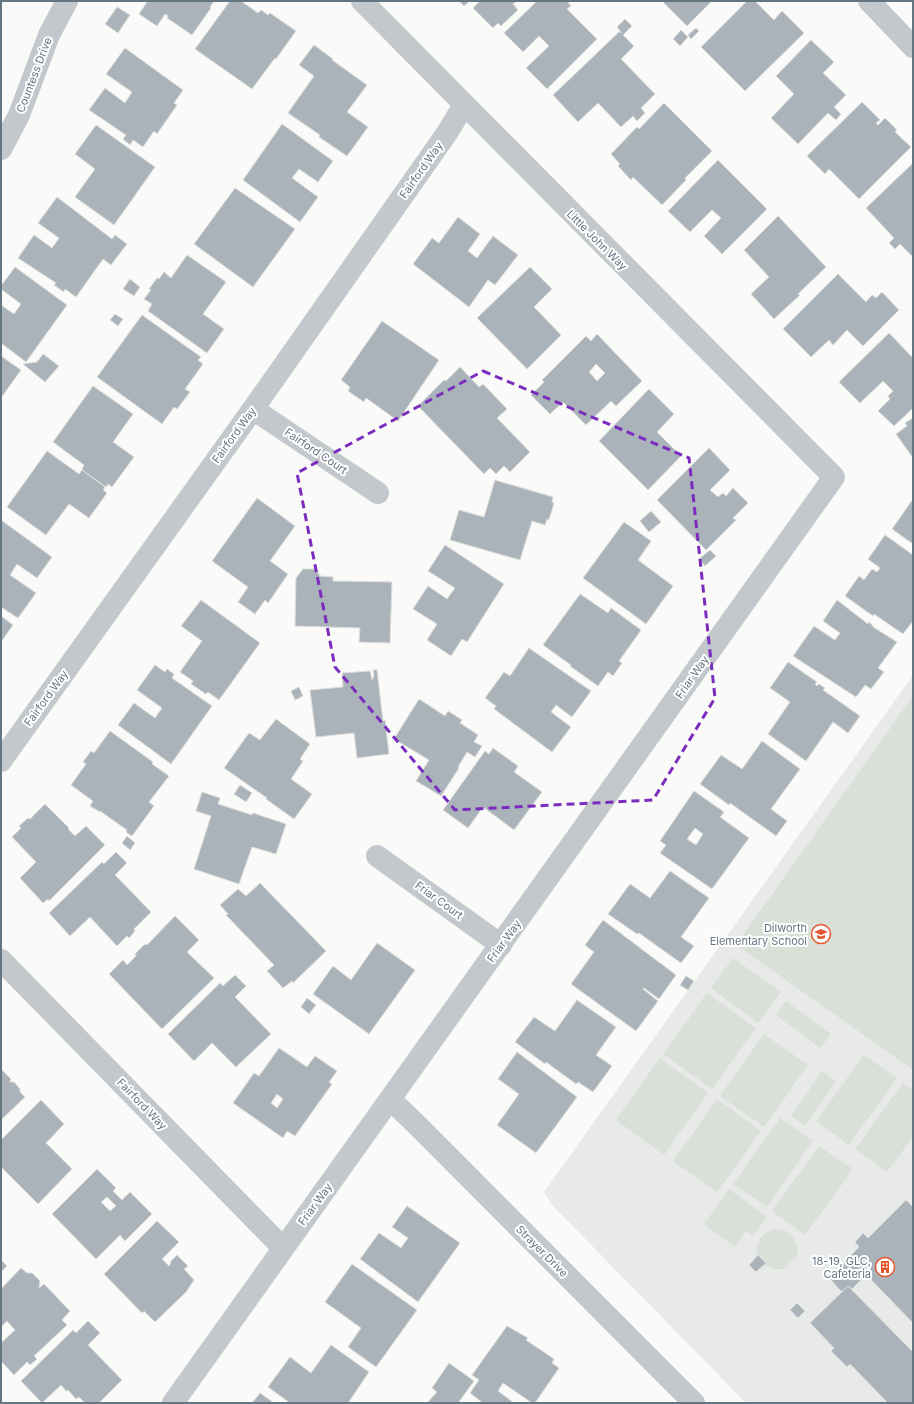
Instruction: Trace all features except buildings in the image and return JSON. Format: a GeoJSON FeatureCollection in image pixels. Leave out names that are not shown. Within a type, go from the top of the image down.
{"type":"FeatureCollection","features":[{"type":"Feature","properties":{"kind":"street","name":"Countess Drive"},"geometry":{"type":"LineString","coordinates":[[1,149],[19,115],[48,35],[67,1]]}},
{"type":"Feature","properties":{"kind":"street","name":"Little John Way"},"geometry":{"type":"LineString","coordinates":[[362,1],[464,106],[834,477]]}},
{"type":"Feature","properties":{"kind":"street"},"geometry":{"type":"LineString","coordinates":[[869,1],[913,47]]}},
{"type":"Feature","properties":{"kind":"street","name":"Fairford Way"},"geometry":{"type":"LineString","coordinates":[[1,761],[253,409],[447,133],[464,106]]}},
{"type":"Feature","properties":{"kind":"street","name":"Fairford Court"},"geometry":{"type":"LineString","coordinates":[[253,409],[378,493]]}},
{"type":"Feature","properties":{"kind":"street","name":"Friar Way"},"geometry":{"type":"LineString","coordinates":[[173,1403],[834,477]]}},
{"type":"Feature","properties":{"kind":"street","name":"Friar Court"},"geometry":{"type":"LineString","coordinates":[[377,856],[501,945]]}},
{"type":"Feature","properties":{"kind":"street","name":"Fairford Way"},"geometry":{"type":"LineString","coordinates":[[1,960],[283,1248]]}},
{"type":"Feature","properties":{"kind":"street","name":"Strayer Drive"},"geometry":{"type":"LineString","coordinates":[[390,1099],[694,1403]]}},
{"type":"Feature","properties":{"kind":"highlighted area"},"geometry":{"type":"Polygon","coordinates":[[[483,371],[689,458],[715,698],[653,800],[455,810],[335,667],[297,473],[483,371]]]}},
{"type":"Feature","properties":{"kind":"shaded area","name":"Dilworth Elementary School"},"geometry":{"type":"Polygon","coordinates":[[[913,675],[913,1403],[746,1403],[552,1205],[544,1192],[913,675]]]}},
{"type":"Feature","properties":{"kind":"shaded area"},"geometry":{"type":"Polygon","coordinates":[[[913,696],[913,1070],[738,946],[743,935],[913,696]]]}},
{"type":"Feature","properties":{"kind":"shaded area"},"geometry":{"type":"Polygon","coordinates":[[[733,958],[781,992],[758,1023],[711,988],[733,958]]]}},
{"type":"Feature","properties":{"kind":"shaded area"},"geometry":{"type":"Polygon","coordinates":[[[707,993],[756,1028],[712,1089],[663,1054],[707,993]]]}},
{"type":"Feature","properties":{"kind":"shaded area"},"geometry":{"type":"Polygon","coordinates":[[[786,1001],[831,1034],[820,1048],[776,1015],[786,1001]]]}},
{"type":"Feature","properties":{"kind":"shaded area"},"geometry":{"type":"Polygon","coordinates":[[[764,1034],[808,1065],[764,1127],[720,1096],[764,1034]]]}},
{"type":"Feature","properties":{"kind":"shaded area"},"geometry":{"type":"Polygon","coordinates":[[[864,1055],[897,1078],[849,1145],[816,1121],[864,1055]]]}},
{"type":"Feature","properties":{"kind":"shaded area"},"geometry":{"type":"Polygon","coordinates":[[[660,1058],[708,1093],[664,1155],[616,1120],[660,1058]]]}},
{"type":"Feature","properties":{"kind":"shaded area"},"geometry":{"type":"Polygon","coordinates":[[[822,1071],[836,1081],[805,1126],[791,1116],[822,1071]]]}},
{"type":"Feature","properties":{"kind":"shaded area"},"geometry":{"type":"Polygon","coordinates":[[[903,1083],[913,1090],[913,1137],[887,1172],[855,1149],[903,1083]]]}},
{"type":"Feature","properties":{"kind":"shaded area"},"geometry":{"type":"Polygon","coordinates":[[[717,1099],[761,1131],[717,1192],[673,1161],[717,1099]]]}},
{"type":"Feature","properties":{"kind":"shaded area"},"geometry":{"type":"Polygon","coordinates":[[[780,1118],[813,1141],[767,1207],[733,1184],[780,1118]]]}},
{"type":"Feature","properties":{"kind":"shaded area"},"geometry":{"type":"Polygon","coordinates":[[[819,1146],[853,1169],[805,1235],[772,1211],[819,1146]]]}},
{"type":"Feature","properties":{"kind":"shaded area"},"geometry":{"type":"Polygon","coordinates":[[[729,1189],[767,1217],[753,1236],[746,1231],[735,1247],[704,1224],[729,1189]]]}},
{"type":"Feature","properties":{"kind":"shaded area"},"geometry":{"type":"Polygon","coordinates":[[[779,1229],[784,1230],[791,1235],[797,1245],[798,1255],[784,1269],[773,1269],[764,1264],[766,1262],[758,1255],[757,1257],[757,1246],[764,1234],[779,1229]]]}},
{"type":"Feature","properties":{"kind":"place","name":"Dilworth Elementary School"},"geometry":{"type":"Point","coordinates":[821,934]}},
{"type":"Feature","properties":{"kind":"place","name":"18-19, GLC, Cafeteria"},"geometry":{"type":"Point","coordinates":[885,1267]}}]}
